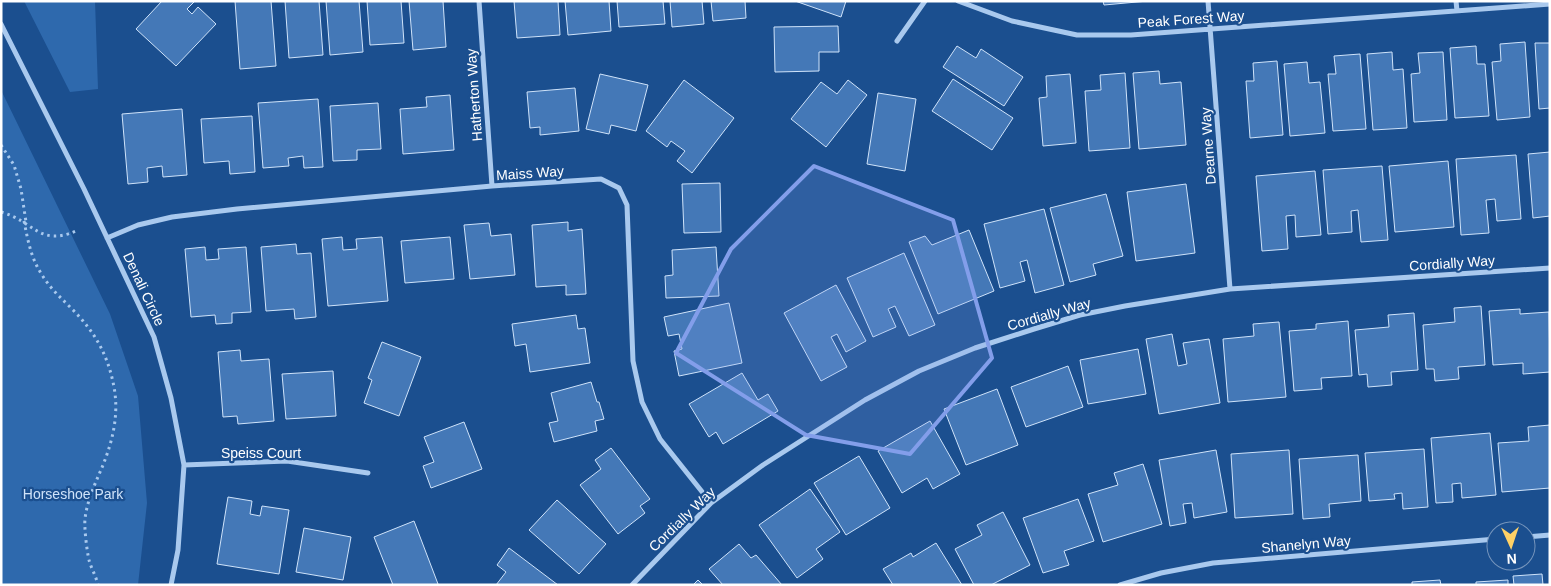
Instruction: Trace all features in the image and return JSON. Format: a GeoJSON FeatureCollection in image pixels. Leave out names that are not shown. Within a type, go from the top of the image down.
{"type":"FeatureCollection","features":[{"type":"Feature","properties":{"kind":"street","name":"Hatherton Way"},"geometry":{"type":"LineString","coordinates":[[479,1],[492,186]]}},
{"type":"Feature","properties":{"kind":"street"},"geometry":{"type":"LineString","coordinates":[[897,41],[925,1]]}},
{"type":"Feature","properties":{"kind":"street","name":"Peak Forest Way"},"geometry":{"type":"LineString","coordinates":[[958,1],[1012,22],[1076,35],[1131,35],[1550,4]]}},
{"type":"Feature","properties":{"kind":"street","name":"Dearne Way"},"geometry":{"type":"LineString","coordinates":[[1208,1],[1230,289]]}},
{"type":"Feature","properties":{"kind":"street"},"geometry":{"type":"LineString","coordinates":[[1456,1],[1457,11]]}},
{"type":"Feature","properties":{"kind":"street","name":"Denali Circle"},"geometry":{"type":"LineString","coordinates":[[1,24],[154,337],[171,398],[184,465],[178,550],[171,585]]}},
{"type":"Feature","properties":{"kind":"street","name":"Maiss Way"},"geometry":{"type":"LineString","coordinates":[[107,238],[138,225],[237,209],[492,186],[601,179],[619,188],[627,204],[633,361],[642,402],[660,439],[711,502]]}},
{"type":"Feature","properties":{"kind":"street","name":"Cordially Way"},"geometry":{"type":"LineString","coordinates":[[632,585],[711,502],[762,465],[865,400],[919,371],[975,348],[1080,316],[1125,306],[1230,289],[1550,268]]}},
{"type":"Feature","properties":{"kind":"street","name":"Speiss Court"},"geometry":{"type":"LineString","coordinates":[[184,465],[287,461],[368,473]]}},
{"type":"Feature","properties":{"kind":"street"},"geometry":{"type":"LineString","coordinates":[[1536,536],[1550,535]]}},
{"type":"Feature","properties":{"kind":"street","name":"Shanelyn Way"},"geometry":{"type":"LineString","coordinates":[[1120,585],[1161,573],[1213,564],[1486,540]]}},
{"type":"Feature","properties":{"kind":"path"},"geometry":{"type":"LineString","coordinates":[[1,145],[14,165],[22,189],[28,244],[33,258],[42,276],[54,291],[87,324],[99,342],[108,362],[114,388],[116,418],[113,438],[91,495],[85,520],[88,559],[98,585]]}},
{"type":"Feature","properties":{"kind":"path"},"geometry":{"type":"LineString","coordinates":[[1,212],[25,222],[36,231],[52,236],[63,236],[76,231]]}},
{"type":"Feature","properties":{"kind":"highlighted area"},"geometry":{"type":"Polygon","coordinates":[[[814,166],[953,220],[992,358],[910,454],[806,435],[676,353],[731,249],[814,166]]]}},
{"type":"Feature","properties":{"kind":"green space"},"geometry":{"type":"Polygon","coordinates":[[[24,1],[95,1],[98,89],[70,92],[24,1]]]}},
{"type":"Feature","properties":{"kind":"green space","name":"Horseshoe Park"},"geometry":{"type":"Polygon","coordinates":[[[1,90],[110,314],[138,396],[147,503],[138,585],[1,585],[1,90]]]}},
{"type":"Feature","properties":{"kind":"building"},"geometry":{"type":"Polygon","coordinates":[[[162,1],[195,1],[187,9],[192,14],[198,7],[216,24],[176,66],[136,29],[162,1]]]}},
{"type":"Feature","properties":{"kind":"building"},"geometry":{"type":"Polygon","coordinates":[[[235,1],[271,1],[276,66],[240,69],[235,1]]]}},
{"type":"Feature","properties":{"kind":"building"},"geometry":{"type":"Polygon","coordinates":[[[285,1],[319,1],[323,55],[289,58],[285,1]]]}},
{"type":"Feature","properties":{"kind":"building"},"geometry":{"type":"Polygon","coordinates":[[[326,1],[359,1],[363,52],[330,55],[326,1]]]}},
{"type":"Feature","properties":{"kind":"building"},"geometry":{"type":"Polygon","coordinates":[[[367,1],[401,1],[404,43],[370,45],[367,1]]]}},
{"type":"Feature","properties":{"kind":"building"},"geometry":{"type":"Polygon","coordinates":[[[409,1],[443,1],[446,47],[413,50],[409,1]]]}},
{"type":"Feature","properties":{"kind":"building"},"geometry":{"type":"Polygon","coordinates":[[[514,1],[558,1],[560,35],[517,38],[514,1]]]}},
{"type":"Feature","properties":{"kind":"building"},"geometry":{"type":"Polygon","coordinates":[[[565,1],[609,1],[611,31],[568,35],[565,1]]]}},
{"type":"Feature","properties":{"kind":"building"},"geometry":{"type":"Polygon","coordinates":[[[617,1],[663,1],[665,24],[619,27],[617,1]]]}},
{"type":"Feature","properties":{"kind":"building"},"geometry":{"type":"Polygon","coordinates":[[[670,1],[702,1],[704,24],[672,27],[670,1]]]}},
{"type":"Feature","properties":{"kind":"building"},"geometry":{"type":"Polygon","coordinates":[[[711,1],[745,1],[746,18],[713,21],[711,1]]]}},
{"type":"Feature","properties":{"kind":"building"},"geometry":{"type":"Polygon","coordinates":[[[795,1],[846,1],[841,17],[795,1]]]}},
{"type":"Feature","properties":{"kind":"building"},"geometry":{"type":"Polygon","coordinates":[[[1103,1],[1148,1],[1104,5],[1103,1]]]}},
{"type":"Feature","properties":{"kind":"building"},"geometry":{"type":"Polygon","coordinates":[[[838,26],[839,52],[819,52],[819,71],[775,72],[774,27],[838,26]]]}},
{"type":"Feature","properties":{"kind":"building"},"geometry":{"type":"Polygon","coordinates":[[[1525,42],[1530,117],[1497,120],[1492,62],[1501,61],[1500,44],[1525,42]]]}},
{"type":"Feature","properties":{"kind":"building"},"geometry":{"type":"Polygon","coordinates":[[[1535,43],[1550,43],[1550,108],[1539,109],[1535,43]]]}},
{"type":"Feature","properties":{"kind":"building"},"geometry":{"type":"Polygon","coordinates":[[[957,46],[976,58],[981,49],[1023,77],[1004,106],[943,67],[957,46]]]}},
{"type":"Feature","properties":{"kind":"building"},"geometry":{"type":"Polygon","coordinates":[[[1476,46],[1477,64],[1485,64],[1489,116],[1455,118],[1450,48],[1476,46]]]}},
{"type":"Feature","properties":{"kind":"building"},"geometry":{"type":"Polygon","coordinates":[[[1392,52],[1393,70],[1403,69],[1407,128],[1373,130],[1367,54],[1392,52]]]}},
{"type":"Feature","properties":{"kind":"building"},"geometry":{"type":"Polygon","coordinates":[[[1443,52],[1447,120],[1414,122],[1411,74],[1420,73],[1418,53],[1443,52]]]}},
{"type":"Feature","properties":{"kind":"building"},"geometry":{"type":"Polygon","coordinates":[[[1360,54],[1366,129],[1333,131],[1328,74],[1336,74],[1334,56],[1360,54]]]}},
{"type":"Feature","properties":{"kind":"building"},"geometry":{"type":"Polygon","coordinates":[[[1277,61],[1283,135],[1250,138],[1246,81],[1254,81],[1253,63],[1277,61]]]}},
{"type":"Feature","properties":{"kind":"building"},"geometry":{"type":"Polygon","coordinates":[[[1307,62],[1309,83],[1320,82],[1325,133],[1290,136],[1284,64],[1307,62]]]}},
{"type":"Feature","properties":{"kind":"building"},"geometry":{"type":"Polygon","coordinates":[[[1159,71],[1160,84],[1181,82],[1186,145],[1139,149],[1133,73],[1159,71]]]}},
{"type":"Feature","properties":{"kind":"building"},"geometry":{"type":"Polygon","coordinates":[[[1125,73],[1130,148],[1089,151],[1085,91],[1101,90],[1100,75],[1125,73]]]}},
{"type":"Feature","properties":{"kind":"building"},"geometry":{"type":"Polygon","coordinates":[[[600,74],[648,85],[636,131],[611,125],[609,134],[586,129],[600,74]]]}},
{"type":"Feature","properties":{"kind":"building"},"geometry":{"type":"Polygon","coordinates":[[[1070,74],[1076,143],[1043,146],[1039,98],[1047,97],[1046,76],[1070,74]]]}},
{"type":"Feature","properties":{"kind":"building"},"geometry":{"type":"Polygon","coordinates":[[[953,79],[1013,118],[992,150],[932,111],[953,79]]]}},
{"type":"Feature","properties":{"kind":"building"},"geometry":{"type":"Polygon","coordinates":[[[684,80],[734,118],[692,173],[677,161],[685,151],[671,141],[667,147],[646,131],[684,80]]]}},
{"type":"Feature","properties":{"kind":"building"},"geometry":{"type":"Polygon","coordinates":[[[848,80],[867,95],[826,147],[791,119],[821,82],[837,94],[848,80]]]}},
{"type":"Feature","properties":{"kind":"building"},"geometry":{"type":"Polygon","coordinates":[[[575,88],[579,131],[540,135],[540,127],[530,128],[527,92],[575,88]]]}},
{"type":"Feature","properties":{"kind":"building"},"geometry":{"type":"Polygon","coordinates":[[[878,93],[916,99],[905,171],[867,164],[878,93]]]}},
{"type":"Feature","properties":{"kind":"building"},"geometry":{"type":"Polygon","coordinates":[[[450,95],[454,150],[403,154],[400,109],[427,107],[426,97],[450,95]]]}},
{"type":"Feature","properties":{"kind":"building"},"geometry":{"type":"Polygon","coordinates":[[[318,99],[323,167],[304,168],[303,156],[288,158],[289,166],[263,168],[258,103],[318,99]]]}},
{"type":"Feature","properties":{"kind":"building"},"geometry":{"type":"Polygon","coordinates":[[[378,103],[381,149],[357,150],[357,160],[333,161],[330,106],[378,103]]]}},
{"type":"Feature","properties":{"kind":"building"},"geometry":{"type":"Polygon","coordinates":[[[182,109],[187,175],[163,177],[162,166],[147,168],[148,182],[128,184],[122,114],[182,109]]]}},
{"type":"Feature","properties":{"kind":"building"},"geometry":{"type":"Polygon","coordinates":[[[252,116],[255,172],[230,174],[229,161],[204,163],[201,119],[252,116]]]}},
{"type":"Feature","properties":{"kind":"building"},"geometry":{"type":"Polygon","coordinates":[[[1550,152],[1550,216],[1533,218],[1528,154],[1550,152]]]}},
{"type":"Feature","properties":{"kind":"building"},"geometry":{"type":"Polygon","coordinates":[[[1516,155],[1521,219],[1497,221],[1495,199],[1486,200],[1489,233],[1461,235],[1456,159],[1516,155]]]}},
{"type":"Feature","properties":{"kind":"building"},"geometry":{"type":"Polygon","coordinates":[[[1448,161],[1454,227],[1395,232],[1389,166],[1448,161]]]}},
{"type":"Feature","properties":{"kind":"building"},"geometry":{"type":"Polygon","coordinates":[[[1382,166],[1388,240],[1361,242],[1358,210],[1351,211],[1352,232],[1328,234],[1323,170],[1382,166]]]}},
{"type":"Feature","properties":{"kind":"building"},"geometry":{"type":"Polygon","coordinates":[[[1315,171],[1321,235],[1296,237],[1295,215],[1286,216],[1288,249],[1262,251],[1256,176],[1315,171]]]}},
{"type":"Feature","properties":{"kind":"building"},"geometry":{"type":"Polygon","coordinates":[[[720,183],[721,232],[684,233],[682,184],[720,183]]]}},
{"type":"Feature","properties":{"kind":"building"},"geometry":{"type":"Polygon","coordinates":[[[1186,184],[1195,253],[1136,261],[1127,192],[1186,184]]]}},
{"type":"Feature","properties":{"kind":"building"},"geometry":{"type":"Polygon","coordinates":[[[1106,194],[1123,256],[1093,264],[1096,275],[1070,282],[1050,208],[1106,194]]]}},
{"type":"Feature","properties":{"kind":"building"},"geometry":{"type":"Polygon","coordinates":[[[1044,209],[1064,285],[1035,293],[1027,260],[1020,262],[1025,281],[1000,288],[984,224],[1044,209]]]}},
{"type":"Feature","properties":{"kind":"building"},"geometry":{"type":"Polygon","coordinates":[[[568,222],[568,231],[582,229],[586,294],[566,295],[566,285],[536,287],[532,225],[568,222]]]}},
{"type":"Feature","properties":{"kind":"building"},"geometry":{"type":"Polygon","coordinates":[[[489,223],[491,236],[511,234],[515,275],[470,279],[464,225],[489,223]]]}},
{"type":"Feature","properties":{"kind":"building"},"geometry":{"type":"Polygon","coordinates":[[[969,230],[994,291],[938,314],[909,242],[925,236],[932,245],[969,230]]]}},
{"type":"Feature","properties":{"kind":"building"},"geometry":{"type":"Polygon","coordinates":[[[342,237],[343,250],[357,249],[356,239],[382,237],[388,301],[328,306],[322,239],[342,237]]]}},
{"type":"Feature","properties":{"kind":"building"},"geometry":{"type":"Polygon","coordinates":[[[450,237],[454,279],[405,283],[401,241],[450,237]]]}},
{"type":"Feature","properties":{"kind":"building"},"geometry":{"type":"Polygon","coordinates":[[[296,244],[297,254],[311,253],[316,317],[295,319],[294,309],[266,311],[261,247],[296,244]]]}},
{"type":"Feature","properties":{"kind":"building"},"geometry":{"type":"Polygon","coordinates":[[[205,247],[206,260],[219,259],[218,249],[246,247],[251,312],[232,313],[232,323],[216,324],[215,315],[191,317],[185,249],[205,247]]]}},
{"type":"Feature","properties":{"kind":"building"},"geometry":{"type":"Polygon","coordinates":[[[716,247],[719,296],[666,298],[665,276],[673,275],[672,250],[716,247]]]}},
{"type":"Feature","properties":{"kind":"building"},"geometry":{"type":"Polygon","coordinates":[[[904,253],[935,325],[909,336],[895,306],[888,309],[896,327],[873,337],[847,278],[904,253]]]}},
{"type":"Feature","properties":{"kind":"building"},"geometry":{"type":"Polygon","coordinates":[[[836,285],[866,341],[846,352],[837,334],[831,337],[847,367],[821,381],[784,313],[836,285]]]}},
{"type":"Feature","properties":{"kind":"building"},"geometry":{"type":"Polygon","coordinates":[[[729,303],[742,363],[679,376],[674,351],[682,349],[679,334],[668,336],[664,317],[729,303]]]}},
{"type":"Feature","properties":{"kind":"building"},"geometry":{"type":"Polygon","coordinates":[[[1481,306],[1485,365],[1458,367],[1459,379],[1435,381],[1434,369],[1426,369],[1423,325],[1455,322],[1454,308],[1481,306]]]}},
{"type":"Feature","properties":{"kind":"building"},"geometry":{"type":"Polygon","coordinates":[[[1520,309],[1520,314],[1549,312],[1550,372],[1523,374],[1523,363],[1493,365],[1489,311],[1520,309]]]}},
{"type":"Feature","properties":{"kind":"building"},"geometry":{"type":"Polygon","coordinates":[[[1414,313],[1418,370],[1391,372],[1392,385],[1368,387],[1367,374],[1359,375],[1355,330],[1389,327],[1388,315],[1414,313]]]}},
{"type":"Feature","properties":{"kind":"building"},"geometry":{"type":"Polygon","coordinates":[[[576,315],[578,329],[585,328],[590,363],[530,372],[526,344],[515,346],[512,324],[576,315]]]}},
{"type":"Feature","properties":{"kind":"building"},"geometry":{"type":"Polygon","coordinates":[[[1348,321],[1352,376],[1321,378],[1322,389],[1294,391],[1289,331],[1316,329],[1316,324],[1348,321]]]}},
{"type":"Feature","properties":{"kind":"building"},"geometry":{"type":"Polygon","coordinates":[[[1279,322],[1286,397],[1228,402],[1223,339],[1254,336],[1253,324],[1279,322]]]}},
{"type":"Feature","properties":{"kind":"building"},"geometry":{"type":"Polygon","coordinates":[[[1172,334],[1178,366],[1187,364],[1183,343],[1209,339],[1220,403],[1159,414],[1146,339],[1172,334]]]}},
{"type":"Feature","properties":{"kind":"building"},"geometry":{"type":"Polygon","coordinates":[[[382,342],[421,357],[399,416],[364,403],[372,380],[368,378],[382,342]]]}},
{"type":"Feature","properties":{"kind":"building"},"geometry":{"type":"Polygon","coordinates":[[[1138,349],[1146,394],[1088,404],[1080,360],[1138,349]]]}},
{"type":"Feature","properties":{"kind":"building"},"geometry":{"type":"Polygon","coordinates":[[[240,350],[241,361],[269,359],[274,421],[238,424],[237,416],[223,417],[218,352],[240,350]]]}},
{"type":"Feature","properties":{"kind":"building"},"geometry":{"type":"Polygon","coordinates":[[[1068,366],[1083,407],[1026,427],[1011,387],[1068,366]]]}},
{"type":"Feature","properties":{"kind":"building"},"geometry":{"type":"Polygon","coordinates":[[[333,371],[336,416],[286,419],[282,374],[333,371]]]}},
{"type":"Feature","properties":{"kind":"building"},"geometry":{"type":"Polygon","coordinates":[[[742,373],[758,400],[768,394],[778,411],[723,444],[716,432],[709,437],[689,404],[742,373]]]}},
{"type":"Feature","properties":{"kind":"building"},"geometry":{"type":"Polygon","coordinates":[[[591,382],[604,419],[595,421],[597,431],[554,442],[549,423],[558,421],[551,393],[591,382]]]}},
{"type":"Feature","properties":{"kind":"building"},"geometry":{"type":"Polygon","coordinates":[[[997,389],[1018,445],[966,465],[944,409],[997,389]]]}},
{"type":"Feature","properties":{"kind":"building"},"geometry":{"type":"Polygon","coordinates":[[[930,421],[960,474],[933,489],[927,478],[902,493],[878,451],[930,421]]]}},
{"type":"Feature","properties":{"kind":"building"},"geometry":{"type":"Polygon","coordinates":[[[464,422],[482,469],[431,488],[423,466],[434,462],[424,437],[464,422]]]}},
{"type":"Feature","properties":{"kind":"building"},"geometry":{"type":"Polygon","coordinates":[[[1550,425],[1550,488],[1502,492],[1498,443],[1529,441],[1528,427],[1550,425]]]}},
{"type":"Feature","properties":{"kind":"building"},"geometry":{"type":"Polygon","coordinates":[[[1490,433],[1496,495],[1462,498],[1461,483],[1452,484],[1453,502],[1436,503],[1431,438],[1490,433]]]}},
{"type":"Feature","properties":{"kind":"building"},"geometry":{"type":"Polygon","coordinates":[[[611,448],[650,499],[640,506],[645,513],[618,534],[580,485],[601,469],[595,460],[611,448]]]}},
{"type":"Feature","properties":{"kind":"building"},"geometry":{"type":"Polygon","coordinates":[[[1424,449],[1428,507],[1403,509],[1402,493],[1394,494],[1395,499],[1369,501],[1365,453],[1424,449]]]}},
{"type":"Feature","properties":{"kind":"building"},"geometry":{"type":"Polygon","coordinates":[[[1216,450],[1227,512],[1194,518],[1192,503],[1183,504],[1186,523],[1170,526],[1159,460],[1216,450]]]}},
{"type":"Feature","properties":{"kind":"building"},"geometry":{"type":"Polygon","coordinates":[[[1289,450],[1293,514],[1235,518],[1231,454],[1289,450]]]}},
{"type":"Feature","properties":{"kind":"building"},"geometry":{"type":"Polygon","coordinates":[[[1358,455],[1361,501],[1329,504],[1330,517],[1303,519],[1299,459],[1358,455]]]}},
{"type":"Feature","properties":{"kind":"building"},"geometry":{"type":"Polygon","coordinates":[[[859,456],[890,508],[846,535],[814,483],[859,456]]]}},
{"type":"Feature","properties":{"kind":"building"},"geometry":{"type":"Polygon","coordinates":[[[1143,464],[1162,524],[1103,542],[1088,494],[1118,485],[1114,473],[1143,464]]]}},
{"type":"Feature","properties":{"kind":"building"},"geometry":{"type":"Polygon","coordinates":[[[810,489],[840,532],[816,549],[823,559],[797,578],[759,525],[810,489]]]}},
{"type":"Feature","properties":{"kind":"building"},"geometry":{"type":"Polygon","coordinates":[[[228,497],[252,501],[250,514],[260,516],[262,506],[289,510],[279,574],[217,564],[228,497]]]}},
{"type":"Feature","properties":{"kind":"building"},"geometry":{"type":"Polygon","coordinates":[[[1078,499],[1094,541],[1064,551],[1069,565],[1043,573],[1023,518],[1078,499]]]}},
{"type":"Feature","properties":{"kind":"building"},"geometry":{"type":"Polygon","coordinates":[[[557,500],[606,544],[579,574],[529,530],[557,500]]]}},
{"type":"Feature","properties":{"kind":"building"},"geometry":{"type":"Polygon","coordinates":[[[1003,512],[1030,565],[991,585],[974,585],[955,549],[982,535],[977,525],[1003,512]]]}},
{"type":"Feature","properties":{"kind":"building"},"geometry":{"type":"Polygon","coordinates":[[[414,521],[438,584],[436,585],[393,585],[374,537],[414,521]]]}},
{"type":"Feature","properties":{"kind":"building"},"geometry":{"type":"Polygon","coordinates":[[[304,528],[351,537],[343,580],[296,572],[304,528]]]}},
{"type":"Feature","properties":{"kind":"building"},"geometry":{"type":"Polygon","coordinates":[[[936,543],[962,585],[893,585],[883,569],[911,553],[913,557],[936,543]]]}},
{"type":"Feature","properties":{"kind":"building"},"geometry":{"type":"Polygon","coordinates":[[[739,544],[751,558],[756,555],[782,585],[723,585],[709,569],[739,544]]]}},
{"type":"Feature","properties":{"kind":"building"},"geometry":{"type":"Polygon","coordinates":[[[509,548],[558,585],[496,585],[506,572],[497,565],[509,548]]]}},
{"type":"Feature","properties":{"kind":"building"},"geometry":{"type":"Polygon","coordinates":[[[1542,574],[1543,585],[1514,585],[1513,576],[1542,574]]]}},
{"type":"Feature","properties":{"kind":"building"},"geometry":{"type":"Polygon","coordinates":[[[698,580],[703,585],[693,585],[698,580]]]}},
{"type":"Feature","properties":{"kind":"building"},"geometry":{"type":"Polygon","coordinates":[[[1440,580],[1441,585],[1412,585],[1412,582],[1440,580]]]}},
{"type":"Feature","properties":{"kind":"building"},"geometry":{"type":"Polygon","coordinates":[[[1508,580],[1508,585],[1476,585],[1476,582],[1508,580]]]}}]}
